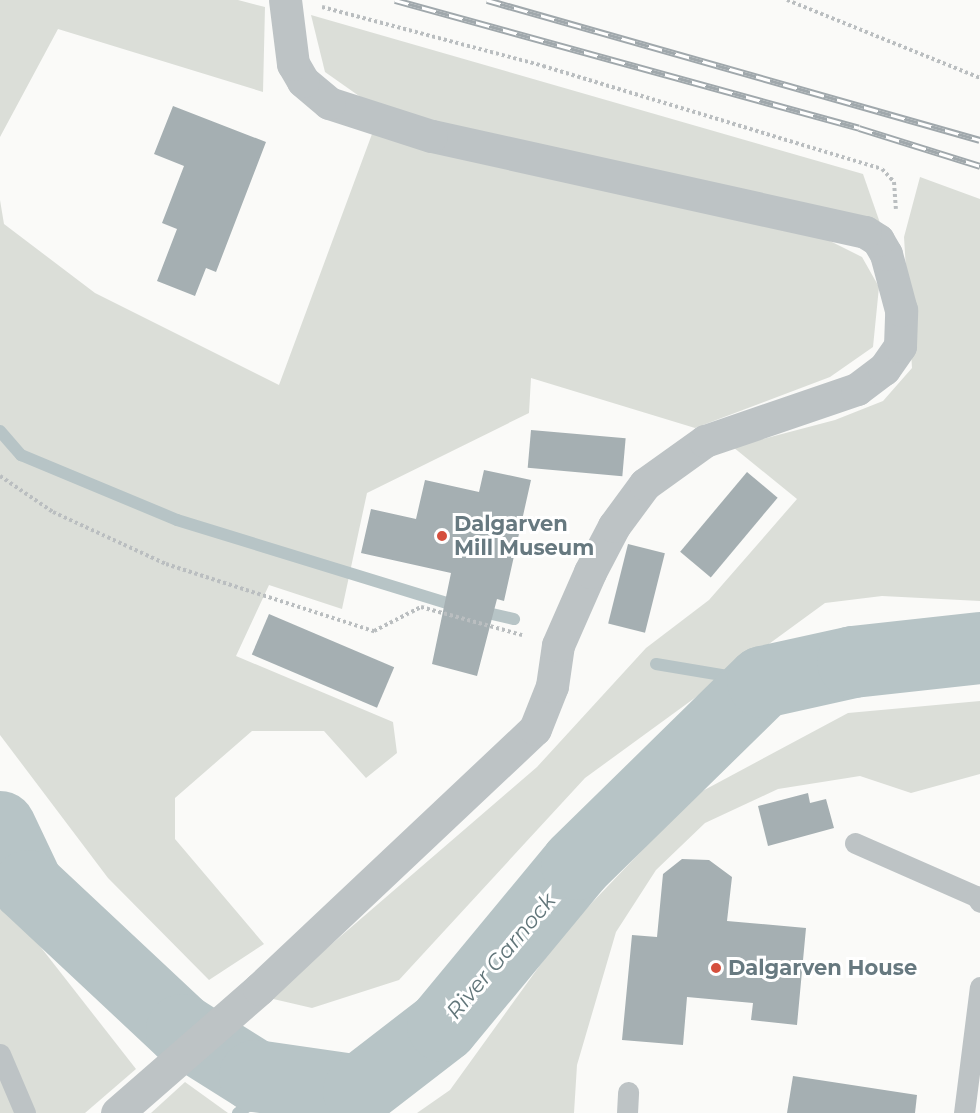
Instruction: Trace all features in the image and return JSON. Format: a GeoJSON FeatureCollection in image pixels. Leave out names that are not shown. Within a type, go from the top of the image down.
{"type":"FeatureCollection","features":[{"type":"Feature","properties":{"kind":"street"},"geometry":{"type":"LineString","coordinates":[[120,1111],[259,989],[535,729],[552,686],[558,645],[614,526],[645,484],[705,441],[856,389],[884,369],[900,346],[901,310],[886,254],[878,240],[865,232],[819,219],[431,136],[329,103],[303,81],[293,64],[296,10]]}},
{"type":"Feature","properties":{"kind":"lane"},"geometry":{"type":"LineString","coordinates":[[855,843],[976,896],[980,902]]}},
{"type":"Feature","properties":{"kind":"lane"},"geometry":{"type":"LineString","coordinates":[[964,1113],[980,987]]}},
{"type":"Feature","properties":{"kind":"lane"},"geometry":{"type":"LineString","coordinates":[[0,1054],[25,1113]]}},
{"type":"Feature","properties":{"kind":"path"},"geometry":{"type":"LineString","coordinates":[[787,0],[980,78]]}},
{"type":"Feature","properties":{"kind":"path"},"geometry":{"type":"LineString","coordinates":[[296,10],[543,66],[882,169],[894,182],[897,200],[886,254]]}},
{"type":"Feature","properties":{"kind":"path"},"geometry":{"type":"LineString","coordinates":[[0,476],[53,512],[166,564],[374,631],[421,607],[558,645]]}},
{"type":"Feature","properties":{"kind":"shaded area"},"geometry":{"type":"Polygon","coordinates":[[[0,0],[238,0],[265,7],[263,92],[58,29],[0,137],[0,0]]]}},
{"type":"Feature","properties":{"kind":"shaded area"},"geometry":{"type":"Polygon","coordinates":[[[311,15],[863,174],[880,223],[438,124],[369,103],[325,72],[311,15]]]}},
{"type":"Feature","properties":{"kind":"shaded area"},"geometry":{"type":"Polygon","coordinates":[[[372,134],[816,234],[862,257],[879,287],[873,347],[830,377],[695,428],[531,378],[529,413],[367,493],[342,609],[269,585],[236,656],[393,722],[397,753],[366,778],[324,731],[252,731],[175,798],[175,839],[264,944],[209,980],[108,878],[0,735],[0,200],[4,224],[95,293],[279,385],[372,134]]]}},
{"type":"Feature","properties":{"kind":"shaded area"},"geometry":{"type":"Polygon","coordinates":[[[920,177],[980,199],[980,601],[882,596],[825,603],[585,778],[399,980],[312,1008],[269,998],[537,767],[646,648],[709,600],[797,499],[733,447],[835,420],[883,401],[912,368],[904,237],[920,177]]]}},
{"type":"Feature","properties":{"kind":"shaded area"},"geometry":{"type":"Polygon","coordinates":[[[980,701],[980,774],[911,793],[860,776],[778,789],[705,823],[656,870],[616,932],[577,1065],[574,1113],[417,1113],[450,1090],[564,932],[695,795],[848,713],[980,701]]]}},
{"type":"Feature","properties":{"kind":"shaded area"},"geometry":{"type":"Polygon","coordinates":[[[0,895],[136,1069],[85,1113],[0,1113],[0,895]]]}},
{"type":"Feature","properties":{"kind":"shaded area"},"geometry":{"type":"Polygon","coordinates":[[[185,1082],[228,1113],[151,1113],[185,1082]]]}},
{"type":"Feature","properties":{"kind":"building"},"geometry":{"type":"Polygon","coordinates":[[[173,106],[266,142],[216,272],[206,268],[195,296],[157,281],[177,229],[162,223],[184,166],[154,154],[173,106]]]}},
{"type":"Feature","properties":{"kind":"building"},"geometry":{"type":"Polygon","coordinates":[[[531,430],[626,438],[622,476],[528,468],[531,430]]]}},
{"type":"Feature","properties":{"kind":"building","name":"Dalgarven Mill Museum"},"geometry":{"type":"Polygon","coordinates":[[[484,470],[531,480],[504,601],[497,599],[477,676],[432,664],[451,573],[361,553],[371,509],[416,519],[425,480],[479,492],[484,470]]]}},
{"type":"Feature","properties":{"kind":"building"},"geometry":{"type":"Polygon","coordinates":[[[747,472],[778,498],[711,577],[680,552],[747,472]]]}},
{"type":"Feature","properties":{"kind":"building"},"geometry":{"type":"Polygon","coordinates":[[[628,544],[665,553],[645,633],[608,624],[628,544]]]}},
{"type":"Feature","properties":{"kind":"building"},"geometry":{"type":"Polygon","coordinates":[[[269,614],[394,667],[377,708],[252,655],[269,614]]]}},
{"type":"Feature","properties":{"kind":"building"},"geometry":{"type":"Polygon","coordinates":[[[808,793],[810,803],[826,799],[834,828],[768,846],[758,806],[808,793]]]}},
{"type":"Feature","properties":{"kind":"building","name":"Dalgarven House"},"geometry":{"type":"Polygon","coordinates":[[[682,859],[709,860],[732,877],[727,921],[806,928],[797,1025],[751,1020],[753,1003],[687,997],[683,1045],[622,1040],[632,935],[657,937],[663,874],[682,859]]]}},
{"type":"Feature","properties":{"kind":"building"},"geometry":{"type":"Polygon","coordinates":[[[793,1076],[917,1095],[915,1113],[787,1113],[793,1076]]]}},
{"type":"Feature","properties":{"kind":"waterway"},"geometry":{"type":"LineString","coordinates":[[0,431],[21,455],[177,520],[459,607]]}},
{"type":"Feature","properties":{"kind":"waterway"},"geometry":{"type":"LineString","coordinates":[[479,611],[514,619]]}},
{"type":"Feature","properties":{"kind":"waterway","name":"River Garnock"},"geometry":{"type":"LineString","coordinates":[[0,827],[28,886],[182,1030],[255,1076],[359,1091],[443,1026],[577,864],[763,682],[853,662],[980,648]]}},
{"type":"Feature","properties":{"kind":"waterway"},"geometry":{"type":"LineString","coordinates":[[656,664],[763,682]]}},
{"type":"Feature","properties":{"kind":"waterway"},"geometry":{"type":"LineString","coordinates":[[238,1113],[284,1080]]}},
{"type":"Feature","properties":{"kind":"railway"},"geometry":{"type":"LineString","coordinates":[[395,0],[859,128],[980,166]]}},
{"type":"Feature","properties":{"kind":"railway"},"geometry":{"type":"LineString","coordinates":[[487,0],[980,140]]}},
{"type":"Feature","properties":{"kind":"place","name":"Dalgarven Mill Museum"},"geometry":{"type":"Point","coordinates":[442,536]}},
{"type":"Feature","properties":{"kind":"place","name":"Dalgarven House"},"geometry":{"type":"Point","coordinates":[716,968]}}]}
